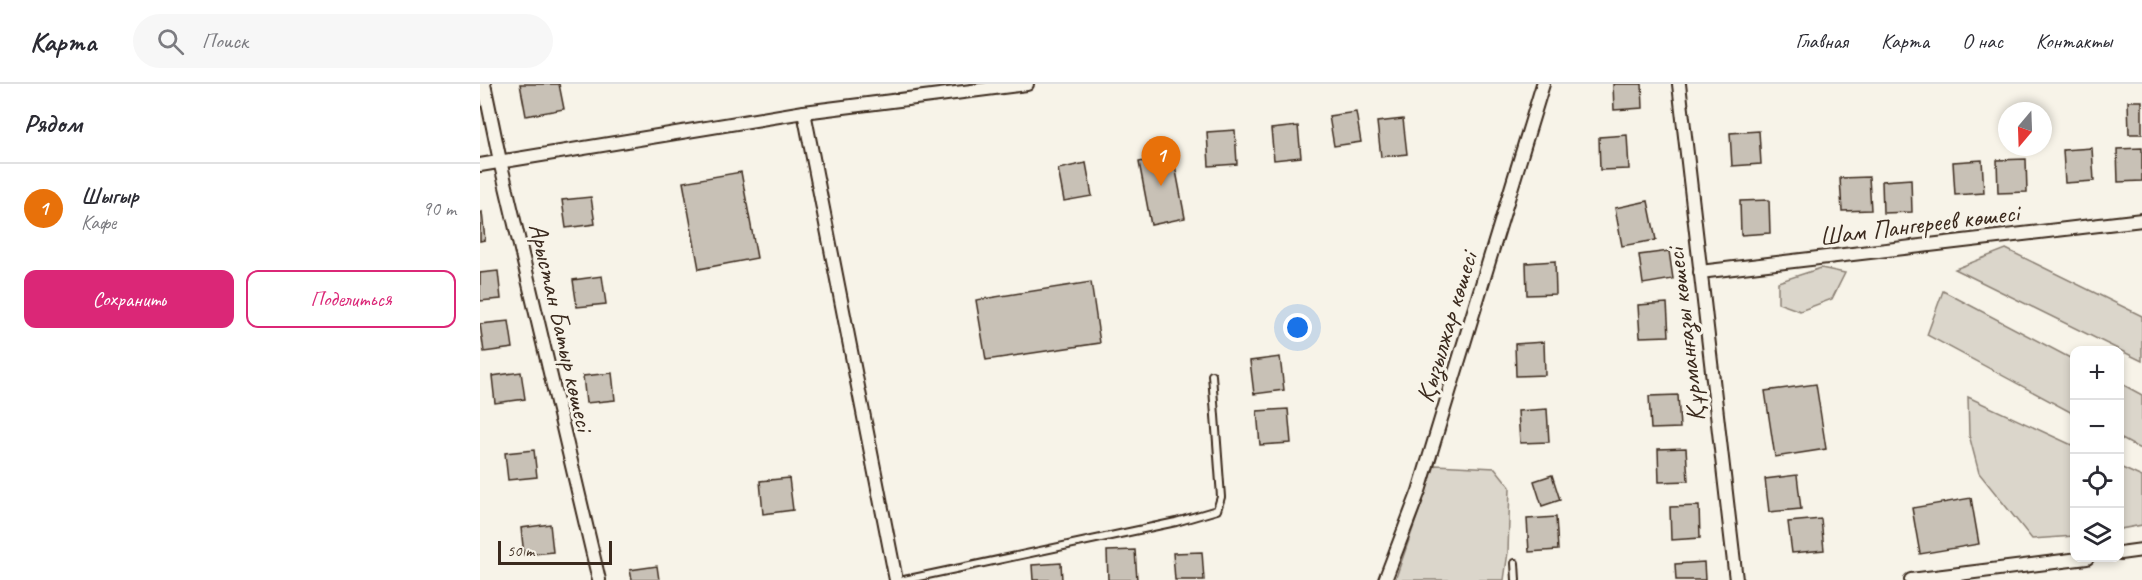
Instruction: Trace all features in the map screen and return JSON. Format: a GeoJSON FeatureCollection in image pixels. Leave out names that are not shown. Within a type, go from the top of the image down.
{"type":"FeatureCollection","features":[{"type":"Feature","properties":{"kind":"street","name":"Арыстан Батыр көшесі"},"geometry":{"type":"LineString","coordinates":[[484,84],[500,161],[599,580]]}},
{"type":"Feature","properties":{"kind":"street"},"geometry":{"type":"LineString","coordinates":[[480,165],[804,112],[1027,84]]}},
{"type":"Feature","properties":{"kind":"street","name":"Қызылжар көшесі"},"geometry":{"type":"LineString","coordinates":[[1385,580],[1419,491],[1543,84]]}},
{"type":"Feature","properties":{"kind":"street","name":"Құрманғазы көшесі"},"geometry":{"type":"LineString","coordinates":[[1678,84],[1736,580]]}},
{"type":"Feature","properties":{"kind":"street"},"geometry":{"type":"LineString","coordinates":[[804,112],[896,580]]}},
{"type":"Feature","properties":{"kind":"street","name":"Шам Пангереев көшесі"},"geometry":{"type":"LineString","coordinates":[[1700,272],[2142,220]]}},
{"type":"Feature","properties":{"kind":"street"},"geometry":{"type":"LineString","coordinates":[[2124,552],[2142,550]]}},
{"type":"Feature","properties":{"kind":"street"},"geometry":{"type":"LineString","coordinates":[[1911,580],[2070,560]]}},
{"type":"Feature","properties":{"kind":"lane"},"geometry":{"type":"LineString","coordinates":[[904,580],[1176,522],[1217,510],[1221,496],[1212,375]]}},
{"type":"Feature","properties":{"kind":"lane"},"geometry":{"type":"LineString","coordinates":[[1515,564],[1516,580]]}},
{"type":"Feature","properties":{"kind":"shaded area"},"geometry":{"type":"Polygon","coordinates":[[[2006,249],[2142,316],[2142,361],[2124,352],[2124,346],[2112,346],[1955,269],[2006,249]]]}},
{"type":"Feature","properties":{"kind":"shaded area"},"geometry":{"type":"Polygon","coordinates":[[[1821,268],[1845,273],[1832,299],[1800,311],[1778,303],[1778,282],[1821,268]]]}},
{"type":"Feature","properties":{"kind":"shaded area"},"geometry":{"type":"Polygon","coordinates":[[[1943,291],[2070,358],[2070,412],[1927,335],[1943,291]]]}},
{"type":"Feature","properties":{"kind":"shaded area"},"geometry":{"type":"Polygon","coordinates":[[[2124,385],[2142,395],[2142,450],[2124,440],[2124,385]]]}},
{"type":"Feature","properties":{"kind":"shaded area"},"geometry":{"type":"Polygon","coordinates":[[[1968,397],[2070,444],[2070,536],[2032,539],[1979,473],[1969,435],[1968,397]]]}},
{"type":"Feature","properties":{"kind":"shaded area"},"geometry":{"type":"Polygon","coordinates":[[[1435,465],[1495,468],[1510,487],[1508,552],[1504,580],[1395,580],[1435,465]]]}},
{"type":"Feature","properties":{"kind":"shaded area"},"geometry":{"type":"Polygon","coordinates":[[[2124,469],[2142,477],[2142,525],[2124,528],[2124,469]]]}},
{"type":"Feature","properties":{"kind":"building"},"geometry":{"type":"Polygon","coordinates":[[[520,84],[559,84],[564,109],[526,116],[520,84]]]}},
{"type":"Feature","properties":{"kind":"building"},"geometry":{"type":"Polygon","coordinates":[[[1613,84],[1642,84],[1643,108],[1614,110],[1613,84]]]}},
{"type":"Feature","properties":{"kind":"building"},"geometry":{"type":"Polygon","coordinates":[[[2128,101],[2142,101],[2142,134],[2129,134],[2128,101]]]}},
{"type":"Feature","properties":{"kind":"building"},"geometry":{"type":"Polygon","coordinates":[[[1356,112],[1361,142],[1334,146],[1329,116],[1356,112]]]}},
{"type":"Feature","properties":{"kind":"building"},"geometry":{"type":"Polygon","coordinates":[[[1403,119],[1407,154],[1381,157],[1377,122],[1403,119]]]}},
{"type":"Feature","properties":{"kind":"building"},"geometry":{"type":"Polygon","coordinates":[[[1298,126],[1301,157],[1274,160],[1271,129],[1298,126]]]}},
{"type":"Feature","properties":{"kind":"building"},"geometry":{"type":"Polygon","coordinates":[[[1235,130],[1237,164],[1209,166],[1207,132],[1235,130]]]}},
{"type":"Feature","properties":{"kind":"building"},"geometry":{"type":"Polygon","coordinates":[[[1759,131],[1761,164],[1732,166],[1730,133],[1759,131]]]}},
{"type":"Feature","properties":{"kind":"building"},"geometry":{"type":"Polygon","coordinates":[[[1627,135],[1629,169],[1600,170],[1599,137],[1627,135]]]}},
{"type":"Feature","properties":{"kind":"building"},"geometry":{"type":"Polygon","coordinates":[[[2092,148],[2094,181],[2065,183],[2063,150],[2092,148]]]}},
{"type":"Feature","properties":{"kind":"building"},"geometry":{"type":"Polygon","coordinates":[[[2142,148],[2142,181],[2118,182],[2117,149],[2142,148]]]}},
{"type":"Feature","properties":{"kind":"building"},"geometry":{"type":"Polygon","coordinates":[[[1173,155],[1185,218],[1151,225],[1139,162],[1173,155]]]}},
{"type":"Feature","properties":{"kind":"building"},"geometry":{"type":"Polygon","coordinates":[[[2026,159],[2027,192],[1998,193],[1997,160],[2026,159]]]}},
{"type":"Feature","properties":{"kind":"building"},"geometry":{"type":"Polygon","coordinates":[[[1982,160],[1984,193],[1955,195],[1953,162],[1982,160]]]}},
{"type":"Feature","properties":{"kind":"building"},"geometry":{"type":"Polygon","coordinates":[[[1086,163],[1092,196],[1064,201],[1058,169],[1086,163]]]}},
{"type":"Feature","properties":{"kind":"building"},"geometry":{"type":"Polygon","coordinates":[[[741,172],[757,258],[699,269],[683,182],[741,172]]]}},
{"type":"Feature","properties":{"kind":"building"},"geometry":{"type":"Polygon","coordinates":[[[1869,177],[1871,210],[1842,211],[1840,178],[1869,177]]]}},
{"type":"Feature","properties":{"kind":"building"},"geometry":{"type":"Polygon","coordinates":[[[1911,179],[1912,212],[1883,213],[1882,181],[1911,179]]]}},
{"type":"Feature","properties":{"kind":"building"},"geometry":{"type":"Polygon","coordinates":[[[591,197],[595,224],[566,228],[562,200],[591,197]]]}},
{"type":"Feature","properties":{"kind":"building"},"geometry":{"type":"Polygon","coordinates":[[[1769,200],[1770,233],[1741,235],[1740,201],[1769,200]]]}},
{"type":"Feature","properties":{"kind":"building"},"geometry":{"type":"Polygon","coordinates":[[[1648,201],[1656,240],[1622,246],[1615,208],[1648,201]]]}},
{"type":"Feature","properties":{"kind":"building"},"geometry":{"type":"Polygon","coordinates":[[[482,212],[485,240],[480,241],[480,213],[482,212]]]}},
{"type":"Feature","properties":{"kind":"building"},"geometry":{"type":"Polygon","coordinates":[[[1669,251],[1673,279],[1643,284],[1639,255],[1669,251]]]}},
{"type":"Feature","properties":{"kind":"building"},"geometry":{"type":"Polygon","coordinates":[[[1555,261],[1556,294],[1527,295],[1526,263],[1555,261]]]}},
{"type":"Feature","properties":{"kind":"building"},"geometry":{"type":"Polygon","coordinates":[[[498,271],[501,299],[480,301],[480,273],[498,271]]]}},
{"type":"Feature","properties":{"kind":"building"},"geometry":{"type":"Polygon","coordinates":[[[602,276],[606,304],[577,307],[573,280],[602,276]]]}},
{"type":"Feature","properties":{"kind":"building"},"geometry":{"type":"Polygon","coordinates":[[[1091,282],[1100,343],[986,360],[976,300],[1091,282]]]}},
{"type":"Feature","properties":{"kind":"building"},"geometry":{"type":"Polygon","coordinates":[[[1667,303],[1669,336],[1640,337],[1638,305],[1667,303]]]}},
{"type":"Feature","properties":{"kind":"building"},"geometry":{"type":"Polygon","coordinates":[[[509,321],[513,348],[484,352],[480,324],[509,321]]]}},
{"type":"Feature","properties":{"kind":"building"},"geometry":{"type":"Polygon","coordinates":[[[1544,342],[1545,375],[1516,376],[1515,344],[1544,342]]]}},
{"type":"Feature","properties":{"kind":"building"},"geometry":{"type":"Polygon","coordinates":[[[1280,357],[1284,390],[1254,394],[1250,361],[1280,357]]]}},
{"type":"Feature","properties":{"kind":"building"},"geometry":{"type":"Polygon","coordinates":[[[521,372],[525,399],[495,403],[492,376],[521,372]]]}},
{"type":"Feature","properties":{"kind":"building"},"geometry":{"type":"Polygon","coordinates":[[[612,373],[615,400],[586,403],[583,376],[612,373]]]}},
{"type":"Feature","properties":{"kind":"building"},"geometry":{"type":"Polygon","coordinates":[[[1816,384],[1826,449],[1775,457],[1765,391],[1816,384]]]}},
{"type":"Feature","properties":{"kind":"building"},"geometry":{"type":"Polygon","coordinates":[[[1678,395],[1680,428],[1651,429],[1649,396],[1678,395]]]}},
{"type":"Feature","properties":{"kind":"building"},"geometry":{"type":"Polygon","coordinates":[[[1288,409],[1291,443],[1260,445],[1257,411],[1288,409]]]}},
{"type":"Feature","properties":{"kind":"building"},"geometry":{"type":"Polygon","coordinates":[[[1547,409],[1549,442],[1520,443],[1518,411],[1547,409]]]}},
{"type":"Feature","properties":{"kind":"building"},"geometry":{"type":"Polygon","coordinates":[[[1686,448],[1688,481],[1659,482],[1658,449],[1686,448]]]}},
{"type":"Feature","properties":{"kind":"building"},"geometry":{"type":"Polygon","coordinates":[[[534,450],[537,477],[508,480],[505,453],[534,450]]]}},
{"type":"Feature","properties":{"kind":"building"},"geometry":{"type":"Polygon","coordinates":[[[1552,475],[1560,500],[1542,506],[1534,481],[1552,475]]]}},
{"type":"Feature","properties":{"kind":"building"},"geometry":{"type":"Polygon","coordinates":[[[1797,475],[1801,509],[1769,512],[1765,479],[1797,475]]]}},
{"type":"Feature","properties":{"kind":"building"},"geometry":{"type":"Polygon","coordinates":[[[789,478],[793,510],[763,514],[760,481],[789,478]]]}},
{"type":"Feature","properties":{"kind":"building"},"geometry":{"type":"Polygon","coordinates":[[[1971,498],[1979,544],[1920,554],[1912,508],[1971,498]]]}},
{"type":"Feature","properties":{"kind":"building"},"geometry":{"type":"Polygon","coordinates":[[[1699,506],[1700,538],[1671,540],[1670,507],[1699,506]]]}},
{"type":"Feature","properties":{"kind":"building"},"geometry":{"type":"Polygon","coordinates":[[[1556,517],[1558,550],[1529,552],[1527,519],[1556,517]]]}},
{"type":"Feature","properties":{"kind":"building"},"geometry":{"type":"Polygon","coordinates":[[[1821,519],[1824,550],[1792,553],[1788,522],[1821,519]]]}},
{"type":"Feature","properties":{"kind":"building"},"geometry":{"type":"Polygon","coordinates":[[[550,524],[553,552],[524,555],[521,528],[550,524]]]}},
{"type":"Feature","properties":{"kind":"building"},"geometry":{"type":"Polygon","coordinates":[[[1135,550],[1137,580],[1108,580],[1107,551],[1135,550]]]}},
{"type":"Feature","properties":{"kind":"building"},"geometry":{"type":"Polygon","coordinates":[[[1202,552],[1204,580],[1175,580],[1173,553],[1202,552]]]}},
{"type":"Feature","properties":{"kind":"building"},"geometry":{"type":"Polygon","coordinates":[[[1704,562],[1705,580],[1676,580],[1675,564],[1704,562]]]}},
{"type":"Feature","properties":{"kind":"building"},"geometry":{"type":"Polygon","coordinates":[[[1061,563],[1062,580],[1033,580],[1032,565],[1061,563]]]}},
{"type":"Feature","properties":{"kind":"building"},"geometry":{"type":"Polygon","coordinates":[[[657,566],[659,580],[632,580],[630,570],[657,566]]]}},
{"type":"Feature","properties":{"kind":"place","name":"Шыгыр"},"geometry":{"type":"Point","coordinates":[1161,186]}}]}
